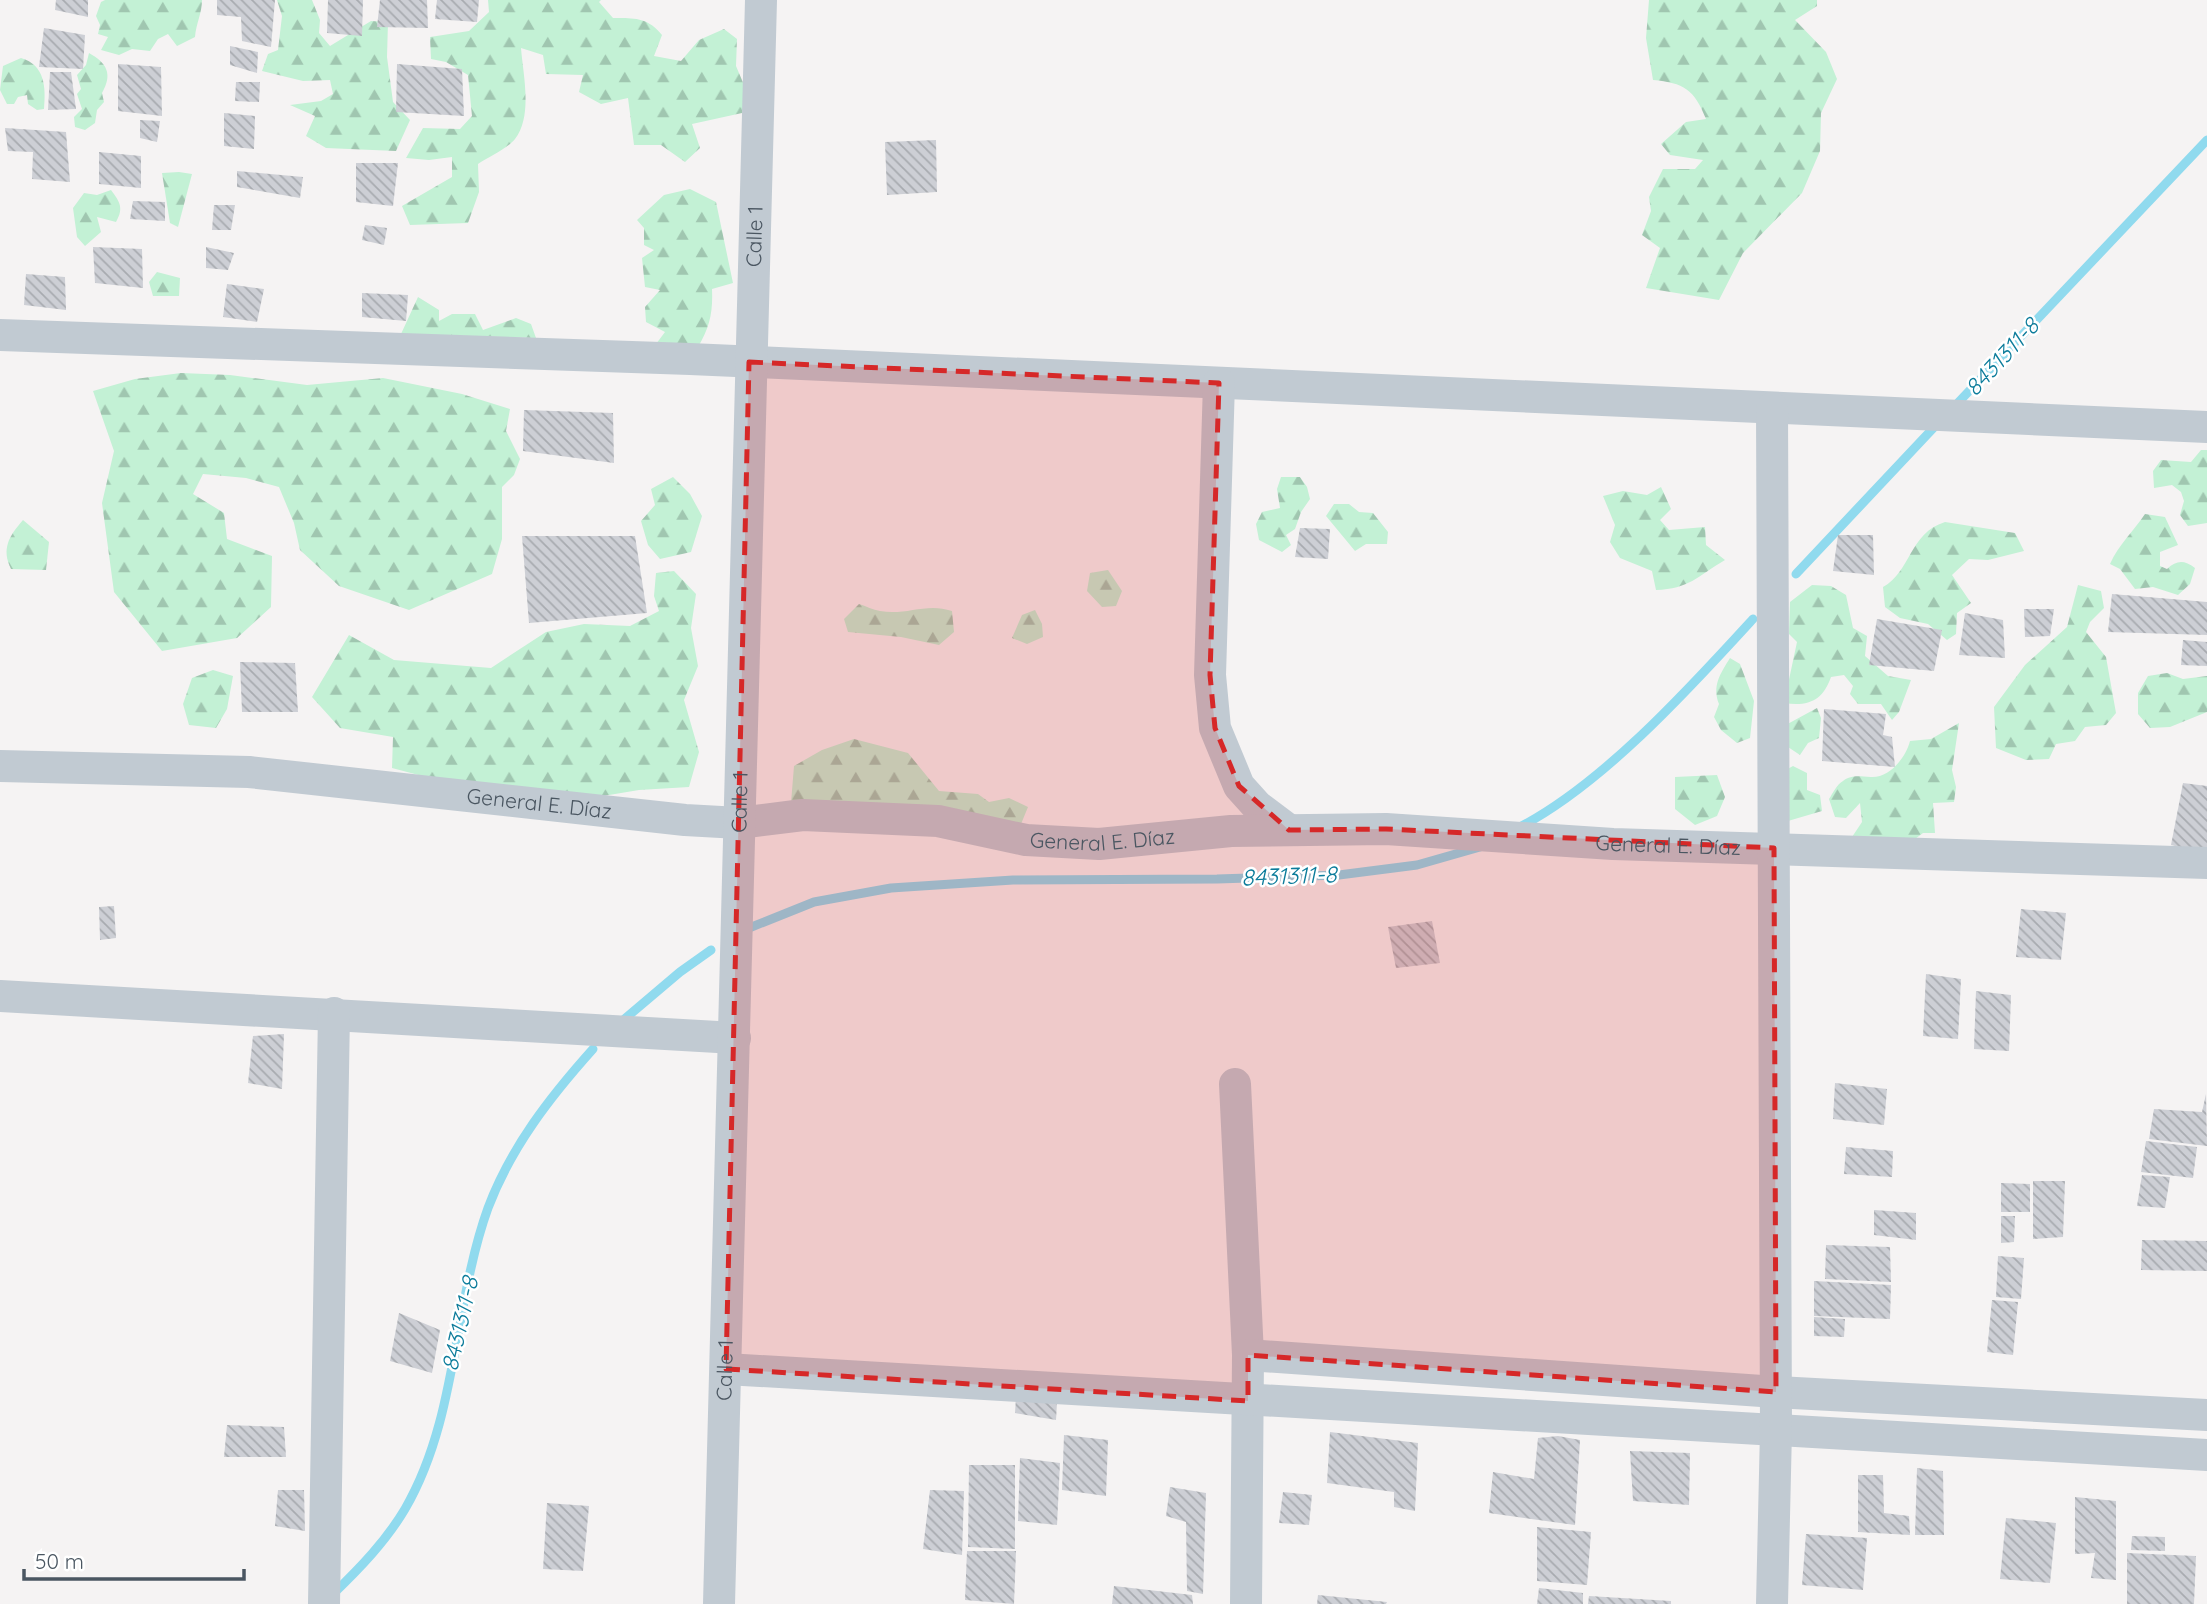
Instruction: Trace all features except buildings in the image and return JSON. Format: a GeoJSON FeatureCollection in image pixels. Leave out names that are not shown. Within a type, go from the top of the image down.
{"type":"FeatureCollection","features":[{"type":"Feature","properties":{"kind":"street","name":"Calle 1"},"geometry":{"type":"LineString","coordinates":[[719,1604],[735,1038],[749,362],[761,0]]}},
{"type":"Feature","properties":{"kind":"street"},"geometry":{"type":"LineString","coordinates":[[0,335],[749,362],[2207,427]]}},
{"type":"Feature","properties":{"kind":"street"},"geometry":{"type":"LineString","coordinates":[[1219,383],[1210,675],[1215,728],[1238,786],[1257,806],[1289,830]]}},
{"type":"Feature","properties":{"kind":"street"},"geometry":{"type":"LineString","coordinates":[[1772,408],[1776,1392],[1772,1604]]}},
{"type":"Feature","properties":{"kind":"street","name":"General E. Díaz"},"geometry":{"type":"LineString","coordinates":[[0,766],[249,772],[685,820],[739,822],[803,815],[938,821],[1026,840],[1099,844],[1230,831],[1386,830],[1613,844],[2207,863]]}},
{"type":"Feature","properties":{"kind":"street"},"geometry":{"type":"LineString","coordinates":[[0,996],[735,1038]]}},
{"type":"Feature","properties":{"kind":"street"},"geometry":{"type":"LineString","coordinates":[[324,1604],[334,1013]]}},
{"type":"Feature","properties":{"kind":"street"},"geometry":{"type":"LineString","coordinates":[[1236,1084],[1248,1355],[1246,1604]]}},
{"type":"Feature","properties":{"kind":"street"},"geometry":{"type":"LineString","coordinates":[[1248,1355],[1776,1392],[2207,1415]]}},
{"type":"Feature","properties":{"kind":"street"},"geometry":{"type":"LineString","coordinates":[[726,1369],[2207,1455]]}},
{"type":"Feature","properties":{"kind":"highlighted area"},"geometry":{"type":"Polygon","coordinates":[[[749,362],[1219,383],[1210,675],[1215,728],[1239,786],[1289,830],[1386,829],[1774,848],[1776,1392],[1248,1355],[1248,1401],[726,1369],[749,362]]]}},
{"type":"Feature","properties":{"kind":"green space"},"geometry":{"type":"Polygon","coordinates":[[[202,0],[195,37],[177,46],[168,34],[158,39],[150,51],[132,49],[119,55],[101,50],[108,37],[98,34],[100,25],[96,16],[101,2],[202,0]]]}},
{"type":"Feature","properties":{"kind":"green space"},"geometry":{"type":"Polygon","coordinates":[[[277,0],[312,0],[320,20],[319,33],[330,46],[371,21],[388,22],[387,57],[393,102],[410,120],[396,151],[326,148],[306,136],[315,116],[290,105],[321,101],[333,94],[330,80],[303,81],[262,71],[268,54],[278,50],[282,16],[277,0]]]}},
{"type":"Feature","properties":{"kind":"green space"},"geometry":{"type":"Polygon","coordinates":[[[488,0],[601,0],[599,2],[613,18],[640,20],[657,29],[662,35],[654,56],[681,61],[699,40],[724,29],[737,39],[736,66],[747,92],[742,113],[692,124],[700,148],[685,162],[661,145],[634,145],[628,98],[601,104],[579,92],[583,75],[546,74],[543,55],[521,48],[526,95],[521,130],[512,143],[478,164],[479,192],[468,223],[410,225],[402,206],[452,177],[452,157],[429,160],[406,158],[423,128],[460,129],[472,116],[468,75],[446,62],[431,59],[430,37],[469,31],[489,12],[488,0]]]}},
{"type":"Feature","properties":{"kind":"green space"},"geometry":{"type":"Polygon","coordinates":[[[1649,0],[1817,0],[1817,6],[1795,20],[1826,52],[1837,79],[1821,113],[1820,151],[1802,193],[1743,253],[1719,300],[1646,288],[1660,248],[1642,235],[1651,211],[1649,197],[1663,169],[1695,169],[1703,160],[1670,155],[1661,144],[1686,122],[1706,119],[1687,89],[1673,83],[1653,80],[1646,38],[1649,0]]]}},
{"type":"Feature","properties":{"kind":"green space"},"geometry":{"type":"Polygon","coordinates":[[[89,53],[104,65],[107,80],[102,93],[104,102],[97,110],[95,123],[85,130],[75,127],[74,117],[82,109],[77,94],[81,89],[77,75],[86,65],[89,53]]]}},
{"type":"Feature","properties":{"kind":"green space"},"geometry":{"type":"Polygon","coordinates":[[[21,58],[29,61],[39,71],[44,85],[44,109],[37,110],[28,104],[27,95],[18,97],[14,104],[7,104],[0,90],[3,66],[21,58]]]}},
{"type":"Feature","properties":{"kind":"green space"},"geometry":{"type":"Polygon","coordinates":[[[162,173],[192,174],[178,227],[170,223],[162,173]]]}},
{"type":"Feature","properties":{"kind":"green space"},"geometry":{"type":"Polygon","coordinates":[[[690,189],[716,202],[733,283],[712,289],[710,319],[698,347],[650,352],[665,332],[646,322],[645,307],[660,290],[645,287],[642,258],[654,250],[644,245],[644,228],[637,220],[664,195],[690,189]]]}},
{"type":"Feature","properties":{"kind":"green space"},"geometry":{"type":"Polygon","coordinates":[[[111,190],[120,205],[116,222],[97,217],[101,232],[85,246],[77,237],[73,208],[84,193],[97,195],[111,190]]]}},
{"type":"Feature","properties":{"kind":"green space"},"geometry":{"type":"Polygon","coordinates":[[[157,272],[180,278],[179,296],[153,296],[149,282],[157,272]]]}},
{"type":"Feature","properties":{"kind":"green space"},"geometry":{"type":"Polygon","coordinates":[[[418,297],[439,310],[439,321],[452,314],[475,314],[483,330],[516,318],[531,324],[536,338],[401,334],[418,297]]]}},
{"type":"Feature","properties":{"kind":"green space"},"geometry":{"type":"Polygon","coordinates":[[[181,373],[230,375],[307,385],[383,378],[462,394],[510,409],[506,431],[520,459],[514,475],[502,487],[502,539],[492,574],[409,610],[339,586],[300,550],[294,523],[279,487],[246,478],[203,474],[193,494],[224,513],[227,539],[272,556],[271,607],[237,638],[162,651],[114,592],[102,503],[114,451],[93,391],[135,379],[181,373]]]}},
{"type":"Feature","properties":{"kind":"green space"},"geometry":{"type":"Polygon","coordinates":[[[2201,450],[2207,450],[2207,523],[2188,526],[2180,515],[2184,501],[2181,492],[2172,485],[2154,488],[2153,471],[2161,460],[2191,462],[2201,450]]]}},
{"type":"Feature","properties":{"kind":"green space"},"geometry":{"type":"Polygon","coordinates":[[[673,477],[690,494],[702,516],[691,552],[660,559],[648,545],[641,521],[655,505],[651,489],[673,477]]]}},
{"type":"Feature","properties":{"kind":"green space"},"geometry":{"type":"Polygon","coordinates":[[[1281,477],[1300,477],[1307,487],[1310,499],[1301,512],[1295,529],[1286,535],[1291,545],[1282,552],[1259,540],[1256,524],[1262,512],[1280,508],[1277,489],[1281,477]]]}},
{"type":"Feature","properties":{"kind":"green space"},"geometry":{"type":"Polygon","coordinates":[[[1661,487],[1671,509],[1660,520],[1669,530],[1705,527],[1706,545],[1725,560],[1685,584],[1656,590],[1652,571],[1620,558],[1610,542],[1615,525],[1603,496],[1623,491],[1647,495],[1661,487]]]}},
{"type":"Feature","properties":{"kind":"green space"},"geometry":{"type":"Polygon","coordinates":[[[1334,504],[1349,504],[1359,512],[1373,513],[1388,532],[1387,544],[1366,544],[1355,551],[1326,516],[1334,504]]]}},
{"type":"Feature","properties":{"kind":"green space"},"geometry":{"type":"Polygon","coordinates":[[[2145,514],[2165,517],[2178,545],[2160,552],[2160,566],[2167,569],[2181,562],[2195,568],[2190,584],[2178,595],[2153,587],[2135,589],[2120,569],[2110,564],[2145,514]]]}},
{"type":"Feature","properties":{"kind":"green space"},"geometry":{"type":"Polygon","coordinates":[[[23,520],[49,542],[46,570],[11,569],[7,555],[8,543],[23,520]]]}},
{"type":"Feature","properties":{"kind":"green space"},"geometry":{"type":"Polygon","coordinates":[[[1945,522],[2015,533],[2024,551],[1988,560],[1969,559],[1952,575],[1971,603],[1957,613],[1956,634],[1947,640],[1928,624],[1900,618],[1885,607],[1883,587],[1899,572],[1924,535],[1945,522]]]}},
{"type":"Feature","properties":{"kind":"green space"},"geometry":{"type":"Polygon","coordinates":[[[1108,570],[1122,591],[1116,606],[1102,607],[1087,591],[1090,573],[1108,570]]]}},
{"type":"Feature","properties":{"kind":"green space"},"geometry":{"type":"Polygon","coordinates":[[[674,571],[696,594],[691,628],[698,666],[684,700],[699,752],[689,787],[639,790],[597,797],[426,777],[392,768],[393,737],[340,728],[312,697],[349,635],[394,660],[491,668],[546,632],[584,624],[630,626],[659,611],[654,596],[656,573],[674,571]]]}},
{"type":"Feature","properties":{"kind":"green space"},"geometry":{"type":"Polygon","coordinates":[[[1812,585],[1831,586],[1846,595],[1853,628],[1867,636],[1865,656],[1888,676],[1911,680],[1899,712],[1892,720],[1881,704],[1858,704],[1850,694],[1853,686],[1844,675],[1831,677],[1824,691],[1808,703],[1784,703],[1797,642],[1789,634],[1790,602],[1812,585]]]}},
{"type":"Feature","properties":{"kind":"green space"},"geometry":{"type":"Polygon","coordinates":[[[2078,585],[2101,591],[2104,608],[2090,622],[2086,632],[2106,657],[2116,713],[2106,725],[2085,727],[2075,741],[2056,744],[2049,759],[2026,760],[1996,748],[1994,707],[2025,665],[2067,627],[2078,585]]]}},
{"type":"Feature","properties":{"kind":"green space"},"geometry":{"type":"Polygon","coordinates":[[[859,604],[889,612],[925,608],[952,611],[954,632],[939,645],[901,637],[848,632],[844,619],[859,604]]]}},
{"type":"Feature","properties":{"kind":"green space"},"geometry":{"type":"Polygon","coordinates":[[[1035,610],[1042,624],[1043,637],[1027,644],[1012,638],[1022,615],[1035,610]]]}},
{"type":"Feature","properties":{"kind":"green space"},"geometry":{"type":"Polygon","coordinates":[[[1730,658],[1740,664],[1754,701],[1750,738],[1737,743],[1721,730],[1714,717],[1719,704],[1716,691],[1718,680],[1730,658]]]}},
{"type":"Feature","properties":{"kind":"green space"},"geometry":{"type":"Polygon","coordinates":[[[213,670],[233,676],[227,709],[216,728],[189,725],[183,704],[192,678],[213,670]]]}},
{"type":"Feature","properties":{"kind":"green space"},"geometry":{"type":"Polygon","coordinates":[[[2167,673],[2183,679],[2207,676],[2207,712],[2170,727],[2150,728],[2138,714],[2138,693],[2148,676],[2167,673]]]}},
{"type":"Feature","properties":{"kind":"green space"},"geometry":{"type":"Polygon","coordinates":[[[1817,708],[1821,718],[1819,738],[1808,743],[1800,755],[1782,743],[1782,727],[1817,708]]]}},
{"type":"Feature","properties":{"kind":"green space"},"geometry":{"type":"Polygon","coordinates":[[[1959,723],[1952,770],[1956,787],[1954,802],[1933,803],[1935,833],[1923,833],[1911,842],[1852,837],[1862,822],[1860,803],[1846,818],[1835,817],[1829,799],[1839,784],[1853,777],[1885,774],[1901,760],[1910,741],[1931,739],[1959,723]]]}},
{"type":"Feature","properties":{"kind":"green space"},"geometry":{"type":"Polygon","coordinates":[[[854,739],[908,753],[939,791],[978,794],[989,802],[1009,798],[1028,807],[1021,824],[791,803],[794,766],[822,750],[854,739]]]}},
{"type":"Feature","properties":{"kind":"green space"},"geometry":{"type":"Polygon","coordinates":[[[1793,766],[1807,773],[1807,790],[1820,795],[1822,811],[1788,821],[1782,772],[1793,766]]]}},
{"type":"Feature","properties":{"kind":"green space"},"geometry":{"type":"Polygon","coordinates":[[[1717,775],[1725,797],[1717,816],[1695,825],[1675,809],[1675,777],[1717,775]]]}},
{"type":"Feature","properties":{"kind":"waterway","name":"8431311-8"},"geometry":{"type":"LineString","coordinates":[[1954,407],[2207,140]]}},
{"type":"Feature","properties":{"kind":"waterway","name":"8431311-8"},"geometry":{"type":"LineString","coordinates":[[1796,574],[1939,422]]}},
{"type":"Feature","properties":{"kind":"waterway","name":"8431311-8"},"geometry":{"type":"LineString","coordinates":[[1518,828],[1550,810],[1581,787],[1643,734],[1753,619]]}},
{"type":"Feature","properties":{"kind":"waterway","name":"8431311-8"},"geometry":{"type":"LineString","coordinates":[[744,930],[814,902],[891,888],[1013,880],[1217,879],[1339,875],[1417,865],[1480,847]]}},
{"type":"Feature","properties":{"kind":"waterway","name":"8431311-8"},"geometry":{"type":"LineString","coordinates":[[621,1022],[680,972],[711,950]]}},
{"type":"Feature","properties":{"kind":"waterway","name":"8431311-8"},"geometry":{"type":"LineString","coordinates":[[333,1594],[390,1532],[422,1474],[445,1399],[468,1283],[488,1208],[508,1164],[533,1124],[593,1049]]}}]}
